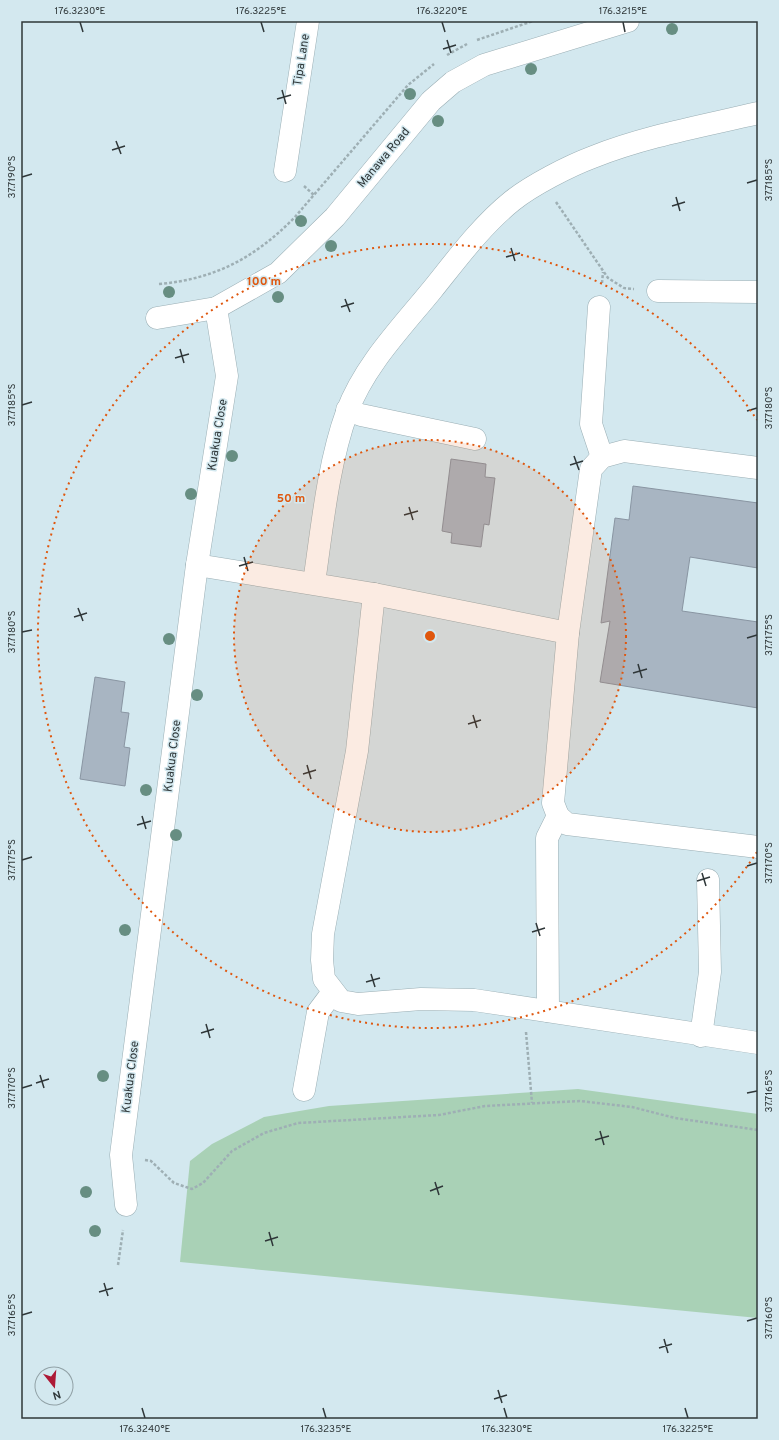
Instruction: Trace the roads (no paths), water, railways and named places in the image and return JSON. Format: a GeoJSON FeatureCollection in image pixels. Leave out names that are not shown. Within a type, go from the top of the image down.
{"type":"FeatureCollection","features":[{"type":"Feature","properties":{"kind":"street","name":"Tipa Lane"},"geometry":{"type":"LineString","coordinates":[[285,170],[308,21]]}},
{"type":"Feature","properties":{"kind":"street","name":"Manawa Road"},"geometry":{"type":"LineString","coordinates":[[157,318],[216,308],[278,273],[335,217],[431,101],[453,82],[484,65],[628,21]]}},
{"type":"Feature","properties":{"kind":"street"},"geometry":{"type":"LineString","coordinates":[[314,583],[336,447],[348,410],[361,383],[378,357],[481,230],[513,200],[542,182],[593,157],[626,146],[758,112]]}},
{"type":"Feature","properties":{"kind":"street"},"geometry":{"type":"LineString","coordinates":[[658,291],[758,292]]}},
{"type":"Feature","properties":{"kind":"street"},"geometry":{"type":"LineString","coordinates":[[599,307],[591,424],[602,457]]}},
{"type":"Feature","properties":{"kind":"street","name":"Kuakua Close"},"geometry":{"type":"LineString","coordinates":[[126,1205],[121,1155],[197,565],[227,376],[216,308]]}},
{"type":"Feature","properties":{"kind":"street"},"geometry":{"type":"LineString","coordinates":[[348,410],[361,415],[475,439]]}},
{"type":"Feature","properties":{"kind":"street"},"geometry":{"type":"LineString","coordinates":[[758,468],[624,451],[602,457],[591,468],[568,633],[553,803],[558,816],[567,824],[758,847]]}},
{"type":"Feature","properties":{"kind":"street"},"geometry":{"type":"LineString","coordinates":[[197,565],[314,583],[568,633]]}},
{"type":"Feature","properties":{"kind":"street"},"geometry":{"type":"LineString","coordinates":[[374,594],[357,751],[323,934],[322,960],[324,979],[333,992],[341,1000],[358,1004],[421,999],[474,1000],[701,1036],[758,1043]]}},
{"type":"Feature","properties":{"kind":"street"},"geometry":{"type":"LineString","coordinates":[[548,1011],[547,838],[558,816]]}},
{"type":"Feature","properties":{"kind":"street"},"geometry":{"type":"LineString","coordinates":[[701,1036],[710,972],[708,880]]}},
{"type":"Feature","properties":{"kind":"street"},"geometry":{"type":"LineString","coordinates":[[304,1090],[318,1012],[333,992]]}}]}
